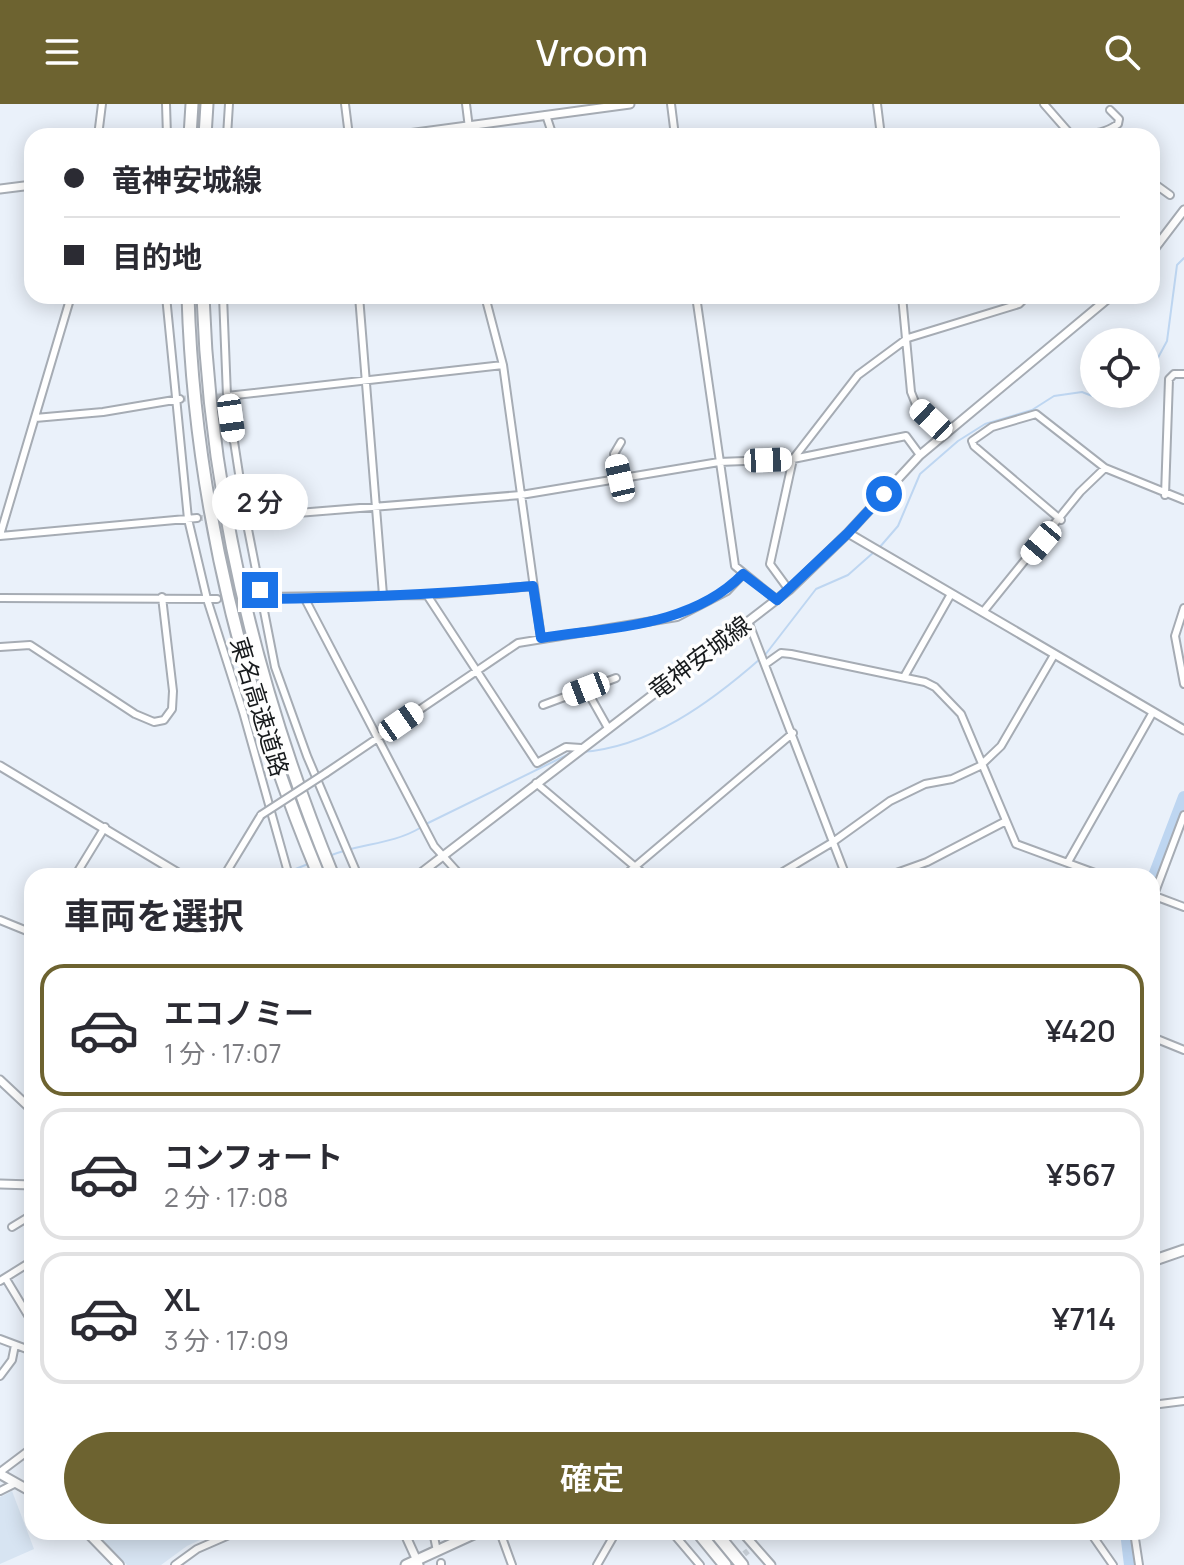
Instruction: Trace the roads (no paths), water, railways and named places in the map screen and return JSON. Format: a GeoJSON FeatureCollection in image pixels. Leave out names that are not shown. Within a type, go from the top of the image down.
{"type":"FeatureCollection","features":[{"type":"Feature","properties":{"kind":"highway"},"geometry":{"type":"LineString","coordinates":[[190,128],[192,104]]}},
{"type":"Feature","properties":{"kind":"highway"},"geometry":{"type":"LineString","coordinates":[[206,128],[207,104]]}},
{"type":"Feature","properties":{"kind":"highway","name":"東名高速道路"},"geometry":{"type":"LineString","coordinates":[[189,304],[203,469],[232,618],[266,736],[316,868]]}},
{"type":"Feature","properties":{"kind":"highway","name":"東名高速道路"},"geometry":{"type":"LineString","coordinates":[[204,304],[217,455],[238,577],[280,732],[330,868]]}},
{"type":"Feature","properties":{"kind":"highway"},"geometry":{"type":"LineString","coordinates":[[705,1540],[725,1565]]}},
{"type":"Feature","properties":{"kind":"highway"},"geometry":{"type":"LineString","coordinates":[[722,1540],[742,1565]]}},
{"type":"Feature","properties":{"kind":"main road"},"geometry":{"type":"LineString","coordinates":[[1160,1258],[1184,1250]]}},
{"type":"Feature","properties":{"kind":"main road"},"geometry":{"type":"LineString","coordinates":[[0,1473],[24,1488]]}},
{"type":"Feature","properties":{"kind":"main road"},"geometry":{"type":"LineString","coordinates":[[95,1540],[119,1565]]}},
{"type":"Feature","properties":{"kind":"main road"},"geometry":{"type":"LineString","coordinates":[[406,1565],[461,1540]]}},
{"type":"Feature","properties":{"kind":"street"},"geometry":{"type":"LineString","coordinates":[[99,128],[102,104]]}},
{"type":"Feature","properties":{"kind":"street"},"geometry":{"type":"LineString","coordinates":[[166,104],[167,128]]}},
{"type":"Feature","properties":{"kind":"street"},"geometry":{"type":"LineString","coordinates":[[228,128],[229,104]]}},
{"type":"Feature","properties":{"kind":"street"},"geometry":{"type":"LineString","coordinates":[[345,104],[348,128]]}},
{"type":"Feature","properties":{"kind":"street"},"geometry":{"type":"LineString","coordinates":[[466,104],[470,126]]}},
{"type":"Feature","properties":{"kind":"street"},"geometry":{"type":"LineString","coordinates":[[455,128],[630,104]]}},
{"type":"Feature","properties":{"kind":"street"},"geometry":{"type":"LineString","coordinates":[[671,104],[674,128]]}},
{"type":"Feature","properties":{"kind":"street"},"geometry":{"type":"LineString","coordinates":[[877,104],[880,128]]}},
{"type":"Feature","properties":{"kind":"street"},"geometry":{"type":"LineString","coordinates":[[1044,104],[1065,128]]}},
{"type":"Feature","properties":{"kind":"street"},"geometry":{"type":"LineString","coordinates":[[1110,110],[1119,119],[1112,128]]}},
{"type":"Feature","properties":{"kind":"street"},"geometry":{"type":"LineString","coordinates":[[546,115],[550,128]]}},
{"type":"Feature","properties":{"kind":"street"},"geometry":{"type":"LineString","coordinates":[[0,189],[24,186]]}},
{"type":"Feature","properties":{"kind":"street"},"geometry":{"type":"LineString","coordinates":[[1160,188],[1170,195]]}},
{"type":"Feature","properties":{"kind":"street"},"geometry":{"type":"LineString","coordinates":[[1160,242],[1184,210]]}},
{"type":"Feature","properties":{"kind":"street"},"geometry":{"type":"LineString","coordinates":[[69,304],[0,535],[197,518]]}},
{"type":"Feature","properties":{"kind":"street"},"geometry":{"type":"LineString","coordinates":[[167,304],[188,519],[207,599],[287,868]]}},
{"type":"Feature","properties":{"kind":"street"},"geometry":{"type":"LineString","coordinates":[[223,304],[227,396],[260,598],[279,684],[355,868]]}},
{"type":"Feature","properties":{"kind":"street"},"geometry":{"type":"LineString","coordinates":[[360,304],[383,595]]}},
{"type":"Feature","properties":{"kind":"street"},"geometry":{"type":"LineString","coordinates":[[487,304],[503,365],[541,638]]}},
{"type":"Feature","properties":{"kind":"street"},"geometry":{"type":"LineString","coordinates":[[697,304],[735,566],[777,600]]}},
{"type":"Feature","properties":{"kind":"street"},"geometry":{"type":"LineString","coordinates":[[903,304],[911,392],[917,407],[945,433]]}},
{"type":"Feature","properties":{"kind":"street"},"geometry":{"type":"LineString","coordinates":[[789,590],[770,564],[793,459],[858,375],[908,338],[1019,304]]}},
{"type":"Feature","properties":{"kind":"street","name":"竜神安城線"},"geometry":{"type":"LineString","coordinates":[[426,868],[789,590],[848,533],[920,455],[1101,304]]}},
{"type":"Feature","properties":{"kind":"street"},"geometry":{"type":"LineString","coordinates":[[227,396],[503,365]]}},
{"type":"Feature","properties":{"kind":"street"},"geometry":{"type":"LineString","coordinates":[[1165,495],[1169,379],[1174,374],[1184,374]]}},
{"type":"Feature","properties":{"kind":"street"},"geometry":{"type":"LineString","coordinates":[[35,418],[103,412],[177,399]]}},
{"type":"Feature","properties":{"kind":"street"},"geometry":{"type":"LineString","coordinates":[[1061,520],[974,446],[972,441],[992,427],[1034,413],[1105,468],[1165,495],[1184,500]]}},
{"type":"Feature","properties":{"kind":"street"},"geometry":{"type":"LineString","coordinates":[[236,518],[521,495],[719,462],[793,459],[906,436],[920,455]]}},
{"type":"Feature","properties":{"kind":"street"},"geometry":{"type":"LineString","coordinates":[[620,478],[614,454],[621,442]]}},
{"type":"Feature","properties":{"kind":"street"},"geometry":{"type":"LineString","coordinates":[[983,612],[1061,520],[1080,492],[1105,468]]}},
{"type":"Feature","properties":{"kind":"street"},"geometry":{"type":"LineString","coordinates":[[848,533],[1184,730]]}},
{"type":"Feature","properties":{"kind":"street"},"geometry":{"type":"LineString","coordinates":[[229,868],[261,815],[518,643],[677,617],[727,591],[743,574]]}},
{"type":"Feature","properties":{"kind":"street"},"geometry":{"type":"LineString","coordinates":[[260,598],[427,595],[533,586]]}},
{"type":"Feature","properties":{"kind":"street"},"geometry":{"type":"LineString","coordinates":[[904,677],[951,594]]}},
{"type":"Feature","properties":{"kind":"street"},"geometry":{"type":"LineString","coordinates":[[427,595],[537,763],[566,747],[581,748]]}},
{"type":"Feature","properties":{"kind":"street"},"geometry":{"type":"LineString","coordinates":[[0,647],[30,645],[135,714],[154,722],[164,720],[172,709],[173,691],[162,597]]}},
{"type":"Feature","properties":{"kind":"street"},"geometry":{"type":"LineString","coordinates":[[0,598],[217,599]]}},
{"type":"Feature","properties":{"kind":"street"},"geometry":{"type":"LineString","coordinates":[[305,599],[376,739],[442,854],[454,868]]}},
{"type":"Feature","properties":{"kind":"street"},"geometry":{"type":"LineString","coordinates":[[1184,608],[1175,636],[1184,684]]}},
{"type":"Feature","properties":{"kind":"street"},"geometry":{"type":"LineString","coordinates":[[748,621],[767,663],[843,868]]}},
{"type":"Feature","properties":{"kind":"street"},"geometry":{"type":"LineString","coordinates":[[767,663],[781,653],[791,654],[930,683],[957,707],[1016,844],[1083,868]]}},
{"type":"Feature","properties":{"kind":"street"},"geometry":{"type":"LineString","coordinates":[[789,868],[833,842],[890,801],[925,784],[952,779],[980,766],[1001,746],[1054,655]]}},
{"type":"Feature","properties":{"kind":"street"},"geometry":{"type":"LineString","coordinates":[[543,705],[616,678]]}},
{"type":"Feature","properties":{"kind":"street"},"geometry":{"type":"LineString","coordinates":[[586,689],[608,728]]}},
{"type":"Feature","properties":{"kind":"street"},"geometry":{"type":"LineString","coordinates":[[1068,862],[1153,712]]}},
{"type":"Feature","properties":{"kind":"street"},"geometry":{"type":"LineString","coordinates":[[633,868],[793,733]]}},
{"type":"Feature","properties":{"kind":"street"},"geometry":{"type":"LineString","coordinates":[[0,766],[170,868]]}},
{"type":"Feature","properties":{"kind":"street"},"geometry":{"type":"LineString","coordinates":[[535,782],[639,868]]}},
{"type":"Feature","properties":{"kind":"street"},"geometry":{"type":"LineString","coordinates":[[1160,878],[1184,815]]}},
{"type":"Feature","properties":{"kind":"street"},"geometry":{"type":"LineString","coordinates":[[910,868],[1006,821]]}},
{"type":"Feature","properties":{"kind":"street"},"geometry":{"type":"LineString","coordinates":[[80,868],[105,827]]}},
{"type":"Feature","properties":{"kind":"street"},"geometry":{"type":"LineString","coordinates":[[1160,899],[1184,907]]}},
{"type":"Feature","properties":{"kind":"street"},"geometry":{"type":"LineString","coordinates":[[0,920],[24,930]]}},
{"type":"Feature","properties":{"kind":"street"},"geometry":{"type":"LineString","coordinates":[[1160,1040],[1184,1050]]}},
{"type":"Feature","properties":{"kind":"street"},"geometry":{"type":"LineString","coordinates":[[0,1080],[24,1102]]}},
{"type":"Feature","properties":{"kind":"street"},"geometry":{"type":"LineString","coordinates":[[0,1184],[24,1185]]}},
{"type":"Feature","properties":{"kind":"street"},"geometry":{"type":"LineString","coordinates":[[12,1227],[24,1220]]}},
{"type":"Feature","properties":{"kind":"street"},"geometry":{"type":"LineString","coordinates":[[24,1266],[3,1280],[24,1310]]}},
{"type":"Feature","properties":{"kind":"street"},"geometry":{"type":"LineString","coordinates":[[0,1339],[24,1348]]}},
{"type":"Feature","properties":{"kind":"street"},"geometry":{"type":"LineString","coordinates":[[0,1376],[12,1360],[15,1345]]}},
{"type":"Feature","properties":{"kind":"street"},"geometry":{"type":"LineString","coordinates":[[1160,1404],[1184,1401]]}},
{"type":"Feature","properties":{"kind":"street"},"geometry":{"type":"LineString","coordinates":[[0,1473],[24,1454]]}},
{"type":"Feature","properties":{"kind":"street"},"geometry":{"type":"LineString","coordinates":[[0,1491],[14,1484]]}},
{"type":"Feature","properties":{"kind":"street"},"geometry":{"type":"LineString","coordinates":[[175,1565],[213,1540]]}},
{"type":"Feature","properties":{"kind":"street"},"geometry":{"type":"LineString","coordinates":[[408,1540],[418,1562]]}},
{"type":"Feature","properties":{"kind":"street"},"geometry":{"type":"LineString","coordinates":[[435,1540],[437,1551]]}},
{"type":"Feature","properties":{"kind":"street"},"geometry":{"type":"LineString","coordinates":[[503,1540],[512,1565]]}},
{"type":"Feature","properties":{"kind":"street"},"geometry":{"type":"LineString","coordinates":[[597,1565],[611,1540]]}},
{"type":"Feature","properties":{"kind":"street"},"geometry":{"type":"LineString","coordinates":[[679,1540],[700,1565]]}},
{"type":"Feature","properties":{"kind":"street"},"geometry":{"type":"LineString","coordinates":[[746,1540],[750,1549],[771,1565]]}},
{"type":"Feature","properties":{"kind":"street"},"geometry":{"type":"LineString","coordinates":[[1096,1540],[1113,1565]]}},
{"type":"Feature","properties":{"kind":"street"},"geometry":{"type":"LineString","coordinates":[[1135,1540],[1139,1565]]}},
{"type":"Feature","properties":{"kind":"waterway"},"geometry":{"type":"LineString","coordinates":[[1160,354],[1167,341],[1177,265],[1184,258]]}},
{"type":"Feature","properties":{"kind":"waterway"},"geometry":{"type":"LineString","coordinates":[[879,548],[898,526],[920,474],[958,441],[985,424],[1032,410],[1054,396],[1080,392]]}},
{"type":"Feature","properties":{"kind":"waterway"},"geometry":{"type":"LineString","coordinates":[[765,655],[816,589],[848,575],[874,552]]}},
{"type":"Feature","properties":{"kind":"waterway"},"geometry":{"type":"LineString","coordinates":[[581,752],[606,749],[655,732],[700,706],[760,659]]}},
{"type":"Feature","properties":{"kind":"waterway"},"geometry":{"type":"LineString","coordinates":[[426,824],[571,753]]}},
{"type":"Feature","properties":{"kind":"waterway"},"geometry":{"type":"LineString","coordinates":[[1157,868],[1184,797]]}},
{"type":"Feature","properties":{"kind":"waterway"},"geometry":{"type":"LineString","coordinates":[[329,856],[398,838],[420,828]]}},
{"type":"Feature","properties":{"kind":"waterway"},"geometry":{"type":"LineString","coordinates":[[298,868],[308,864]]}},
{"type":"Feature","properties":{"kind":"waterway"},"geometry":{"type":"LineString","coordinates":[[1127,1540],[1130,1565]]}},
{"type":"Feature","properties":{"kind":"tunnel"},"geometry":{"type":"LineString","coordinates":[[180,399],[227,396]]}},
{"type":"Feature","properties":{"kind":"tunnel"},"geometry":{"type":"LineString","coordinates":[[197,518],[236,518]]}},
{"type":"Feature","properties":{"kind":"tunnel"},"geometry":{"type":"LineString","coordinates":[[217,599],[257,597]]}},
{"type":"Feature","properties":{"kind":"tunnel"},"geometry":{"type":"LineString","coordinates":[[730,1565],[748,1551]]}}]}
